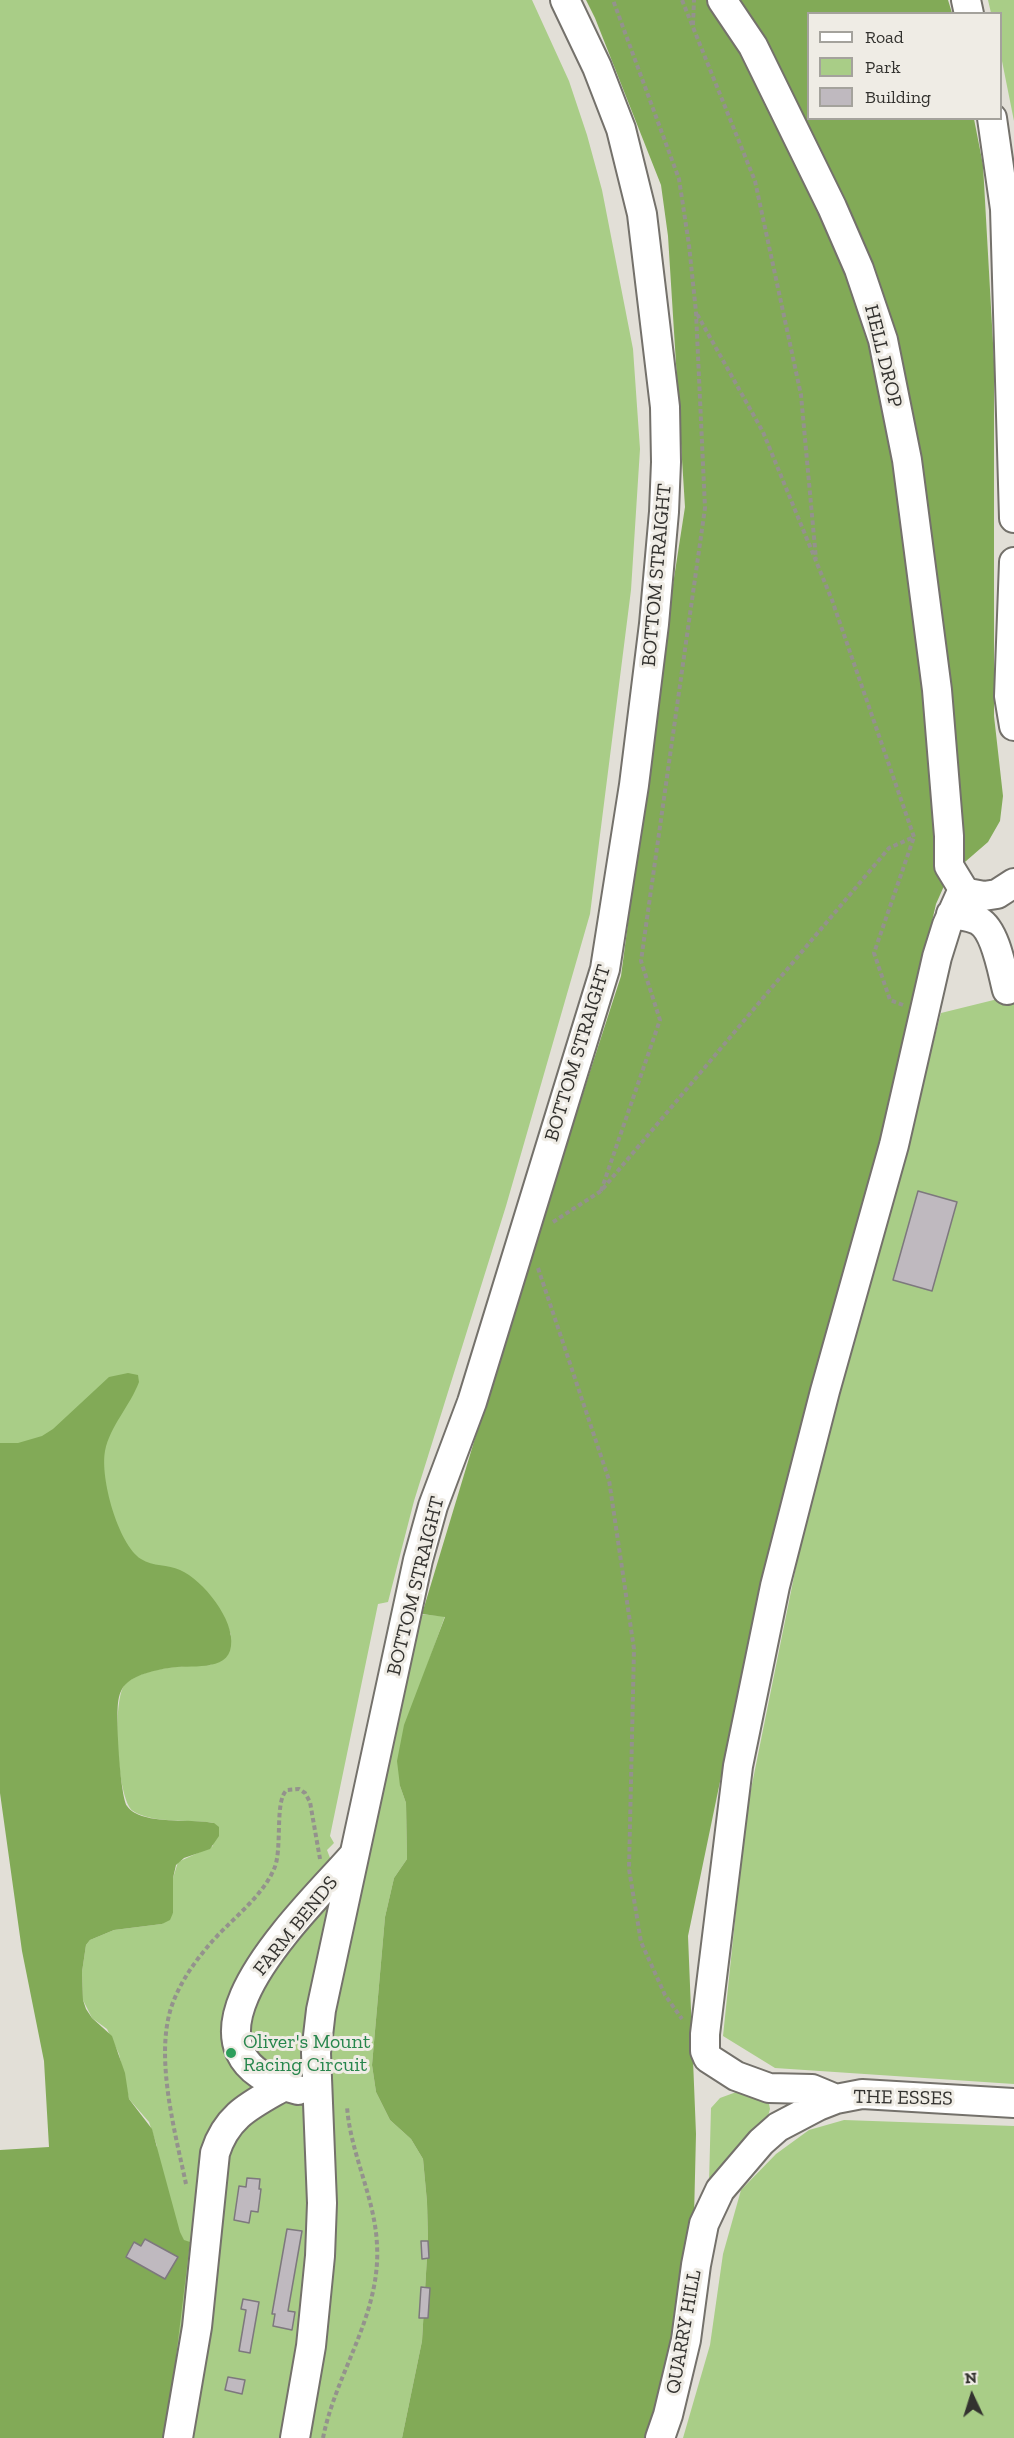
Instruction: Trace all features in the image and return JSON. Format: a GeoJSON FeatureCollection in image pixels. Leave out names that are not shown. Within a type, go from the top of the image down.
{"type":"FeatureCollection","features":[{"type":"Feature","properties":{"kind":"street","name":"BOTTOM STRAIGHT"},"geometry":{"type":"LineString","coordinates":[[296,2438],[311,2346],[320,2256],[322,2203],[316,2053],[321,2010],[418,1560],[433,1506],[472,1402],[605,969],[634,784],[652,635],[666,462],[664,397],[642,214],[634,174],[621,129],[597,68],[565,0]]}},
{"type":"Feature","properties":{"kind":"street","name":"HELL DROP"},"geometry":{"type":"LineString","coordinates":[[722,0],[753,46],[832,207],[859,269],[883,340],[907,460],[937,690],[949,866],[957,902]]}},
{"type":"Feature","properties":{"kind":"street"},"geometry":{"type":"LineString","coordinates":[[992,120],[1005,209],[1014,518]]}},
{"type":"Feature","properties":{"kind":"street"},"geometry":{"type":"LineString","coordinates":[[1012,717],[1009,648],[1014,562]]}},
{"type":"Feature","properties":{"kind":"street"},"geometry":{"type":"LineString","coordinates":[[836,2099],[812,2089],[769,2088],[736,2076],[715,2065],[705,2051],[705,2034],[738,1766],[775,1586],[825,1391],[894,1145],[937,957],[957,902],[968,893],[984,896],[998,894],[1014,883]]}},
{"type":"Feature","properties":{"kind":"street"},"geometry":{"type":"LineString","coordinates":[[957,902],[986,927],[993,940],[1007,990]]}},
{"type":"Feature","properties":{"kind":"street","name":"FARM BENDS"},"geometry":{"type":"LineString","coordinates":[[316,2095],[269,2081],[259,2074],[242,2054],[235,2032],[237,2011],[245,1992],[275,1944],[354,1854]]}},
{"type":"Feature","properties":{"kind":"street"},"geometry":{"type":"LineString","coordinates":[[178,2438],[197,2327],[215,2153],[221,2135],[245,2108],[284,2086]]}},
{"type":"Feature","properties":{"kind":"street"},"geometry":{"type":"LineString","coordinates":[[769,2088],[779,2105],[778,2127]]}},
{"type":"Feature","properties":{"kind":"street","name":"THE ESSES"},"geometry":{"type":"LineString","coordinates":[[704,2224],[720,2190],[750,2154],[778,2127],[836,2099],[862,2094],[1014,2103]]}},
{"type":"Feature","properties":{"kind":"street","name":"QUARRY HILL"},"geometry":{"type":"LineString","coordinates":[[660,2438],[668,2415],[686,2340],[704,2224]]}},
{"type":"Feature","properties":{"kind":"path"},"geometry":{"type":"LineString","coordinates":[[682,0],[755,181],[801,395],[817,562]]}},
{"type":"Feature","properties":{"kind":"path"},"geometry":{"type":"LineString","coordinates":[[693,26],[694,0]]}},
{"type":"Feature","properties":{"kind":"path"},"geometry":{"type":"LineString","coordinates":[[696,312],[763,432],[817,562],[914,837],[874,953],[890,1000]]}},
{"type":"Feature","properties":{"kind":"path"},"geometry":{"type":"LineString","coordinates":[[551,1223],[601,1191],[889,848],[914,837]]}},
{"type":"Feature","properties":{"kind":"path"},"geometry":{"type":"LineString","coordinates":[[517,1254],[536,1260],[609,1480],[634,1649],[629,1869],[641,1942],[665,1995],[705,2051]]}},
{"type":"Feature","properties":{"kind":"path"},"geometry":{"type":"LineString","coordinates":[[323,2438],[339,2386],[368,2313],[377,2259],[373,2218],[346,2106]]}},
{"type":"Feature","properties":{"kind":"green space"},"geometry":{"type":"Polygon","coordinates":[[[0,0],[532,0],[569,81],[587,135],[602,190],[633,349],[640,449],[631,590],[590,914],[506,1206],[414,1501],[388,1602],[378,1604],[330,1836],[334,1843],[327,1850],[339,1882],[317,1996],[296,2079],[305,2106],[310,2177],[302,2332],[281,2438],[0,2438],[157,2146],[149,2122],[129,2099],[119,2054],[107,2029],[92,2018],[83,2000],[82,1972],[86,1945],[90,1940],[114,1930],[162,1924],[173,1913],[173,1878],[178,1862],[213,1846],[214,1823],[150,1818],[133,1811],[127,1803],[118,1748],[117,1727],[121,1692],[126,1683],[145,1673],[167,1668],[211,1665],[231,1635],[228,1627],[0,1664],[0,0]]]}},
{"type":"Feature","properties":{"kind":"green space"},"geometry":{"type":"Polygon","coordinates":[[[586,0],[948,0],[952,12],[807,12],[807,120],[974,120],[983,165],[994,361],[994,716],[1003,796],[1000,821],[988,842],[958,868],[944,886],[936,904],[881,1145],[756,1608],[688,1936],[696,2134],[694,2217],[687,2283],[650,2438],[402,2438],[422,2341],[428,2240],[423,2159],[411,2139],[390,2120],[376,2092],[372,2065],[385,1917],[394,1878],[407,1859],[406,1803],[400,1786],[397,1761],[404,1725],[445,1617],[422,1614],[527,1266],[621,976],[685,507],[668,236],[661,185],[586,0]]]}},
{"type":"Feature","properties":{"kind":"green space"},"geometry":{"type":"Polygon","coordinates":[[[988,0],[1014,0],[1014,121],[1002,61],[1002,12],[991,12],[988,0]]]}},
{"type":"Feature","properties":{"kind":"green space"},"geometry":{"type":"Polygon","coordinates":[[[1014,995],[1014,2084],[775,2068],[723,2036],[746,1814],[803,1532],[941,1013],[1014,995]]]}},
{"type":"Feature","properties":{"kind":"green space"},"geometry":{"type":"Polygon","coordinates":[[[128,1373],[138,1375],[139,1382],[111,1433],[105,1451],[105,1477],[112,1510],[125,1540],[141,1559],[180,1570],[189,1575],[216,1602],[228,1625],[231,1646],[228,1655],[215,1664],[153,1671],[136,1677],[123,1687],[118,1700],[118,1724],[125,1799],[130,1810],[142,1816],[214,1823],[219,1827],[219,1836],[210,1849],[184,1858],[176,1865],[173,1878],[173,1913],[170,1920],[162,1924],[114,1930],[90,1940],[86,1945],[82,1972],[83,2000],[92,2018],[112,2036],[125,2073],[129,2099],[152,2129],[180,2232],[184,2240],[190,2242],[169,2415],[163,2438],[0,2438],[0,2150],[49,2147],[44,2061],[22,1951],[0,1793],[0,1443],[18,1443],[42,1436],[53,1429],[109,1377],[128,1373]]]}},
{"type":"Feature","properties":{"kind":"green space"},"geometry":{"type":"Polygon","coordinates":[[[413,1614],[445,1616],[427,1666],[400,1786],[406,1803],[407,1859],[394,1878],[385,1917],[372,2065],[376,2092],[390,2120],[411,2139],[423,2159],[428,2240],[422,2341],[402,2438],[304,2438],[328,2064],[336,1986],[413,1614]]]}},
{"type":"Feature","properties":{"kind":"green space"},"geometry":{"type":"Polygon","coordinates":[[[739,2091],[768,2099],[770,2109],[767,2120],[709,2183],[711,2108],[720,2098],[739,2091]]]}},
{"type":"Feature","properties":{"kind":"green space"},"geometry":{"type":"Polygon","coordinates":[[[844,2120],[1014,2126],[1014,2438],[683,2438],[710,2345],[723,2254],[741,2190],[776,2154],[809,2130],[844,2120]]]}},
{"type":"Feature","properties":{"kind":"building"},"geometry":{"type":"Polygon","coordinates":[[[918,1191],[957,1202],[932,1291],[893,1280],[918,1191]]]}},
{"type":"Feature","properties":{"kind":"building"},"geometry":{"type":"Polygon","coordinates":[[[247,2178],[260,2179],[259,2189],[261,2189],[258,2212],[251,2211],[249,2223],[234,2220],[239,2186],[246,2187],[247,2178]]]}},
{"type":"Feature","properties":{"kind":"building"},"geometry":{"type":"Polygon","coordinates":[[[287,2229],[302,2231],[288,2311],[295,2312],[292,2330],[273,2326],[275,2314],[272,2314],[287,2229]]]}},
{"type":"Feature","properties":{"kind":"building"},"geometry":{"type":"Polygon","coordinates":[[[145,2239],[178,2257],[165,2279],[126,2257],[134,2242],[141,2246],[145,2239]]]}},
{"type":"Feature","properties":{"kind":"building"},"geometry":{"type":"Polygon","coordinates":[[[421,2241],[428,2241],[429,2258],[422,2259],[421,2241]]]}},
{"type":"Feature","properties":{"kind":"building"},"geometry":{"type":"Polygon","coordinates":[[[421,2287],[430,2288],[428,2318],[419,2318],[421,2287]]]}},
{"type":"Feature","properties":{"kind":"building"},"geometry":{"type":"Polygon","coordinates":[[[243,2299],[259,2302],[250,2353],[239,2351],[246,2310],[241,2309],[243,2299]]]}},
{"type":"Feature","properties":{"kind":"building"},"geometry":{"type":"Polygon","coordinates":[[[228,2377],[245,2380],[242,2394],[225,2390],[228,2377]]]}},
{"type":"Feature","properties":{"kind":"place","name":"Oliver's Mount Racing Circuit"},"geometry":{"type":"Point","coordinates":[231,2053]}}]}
